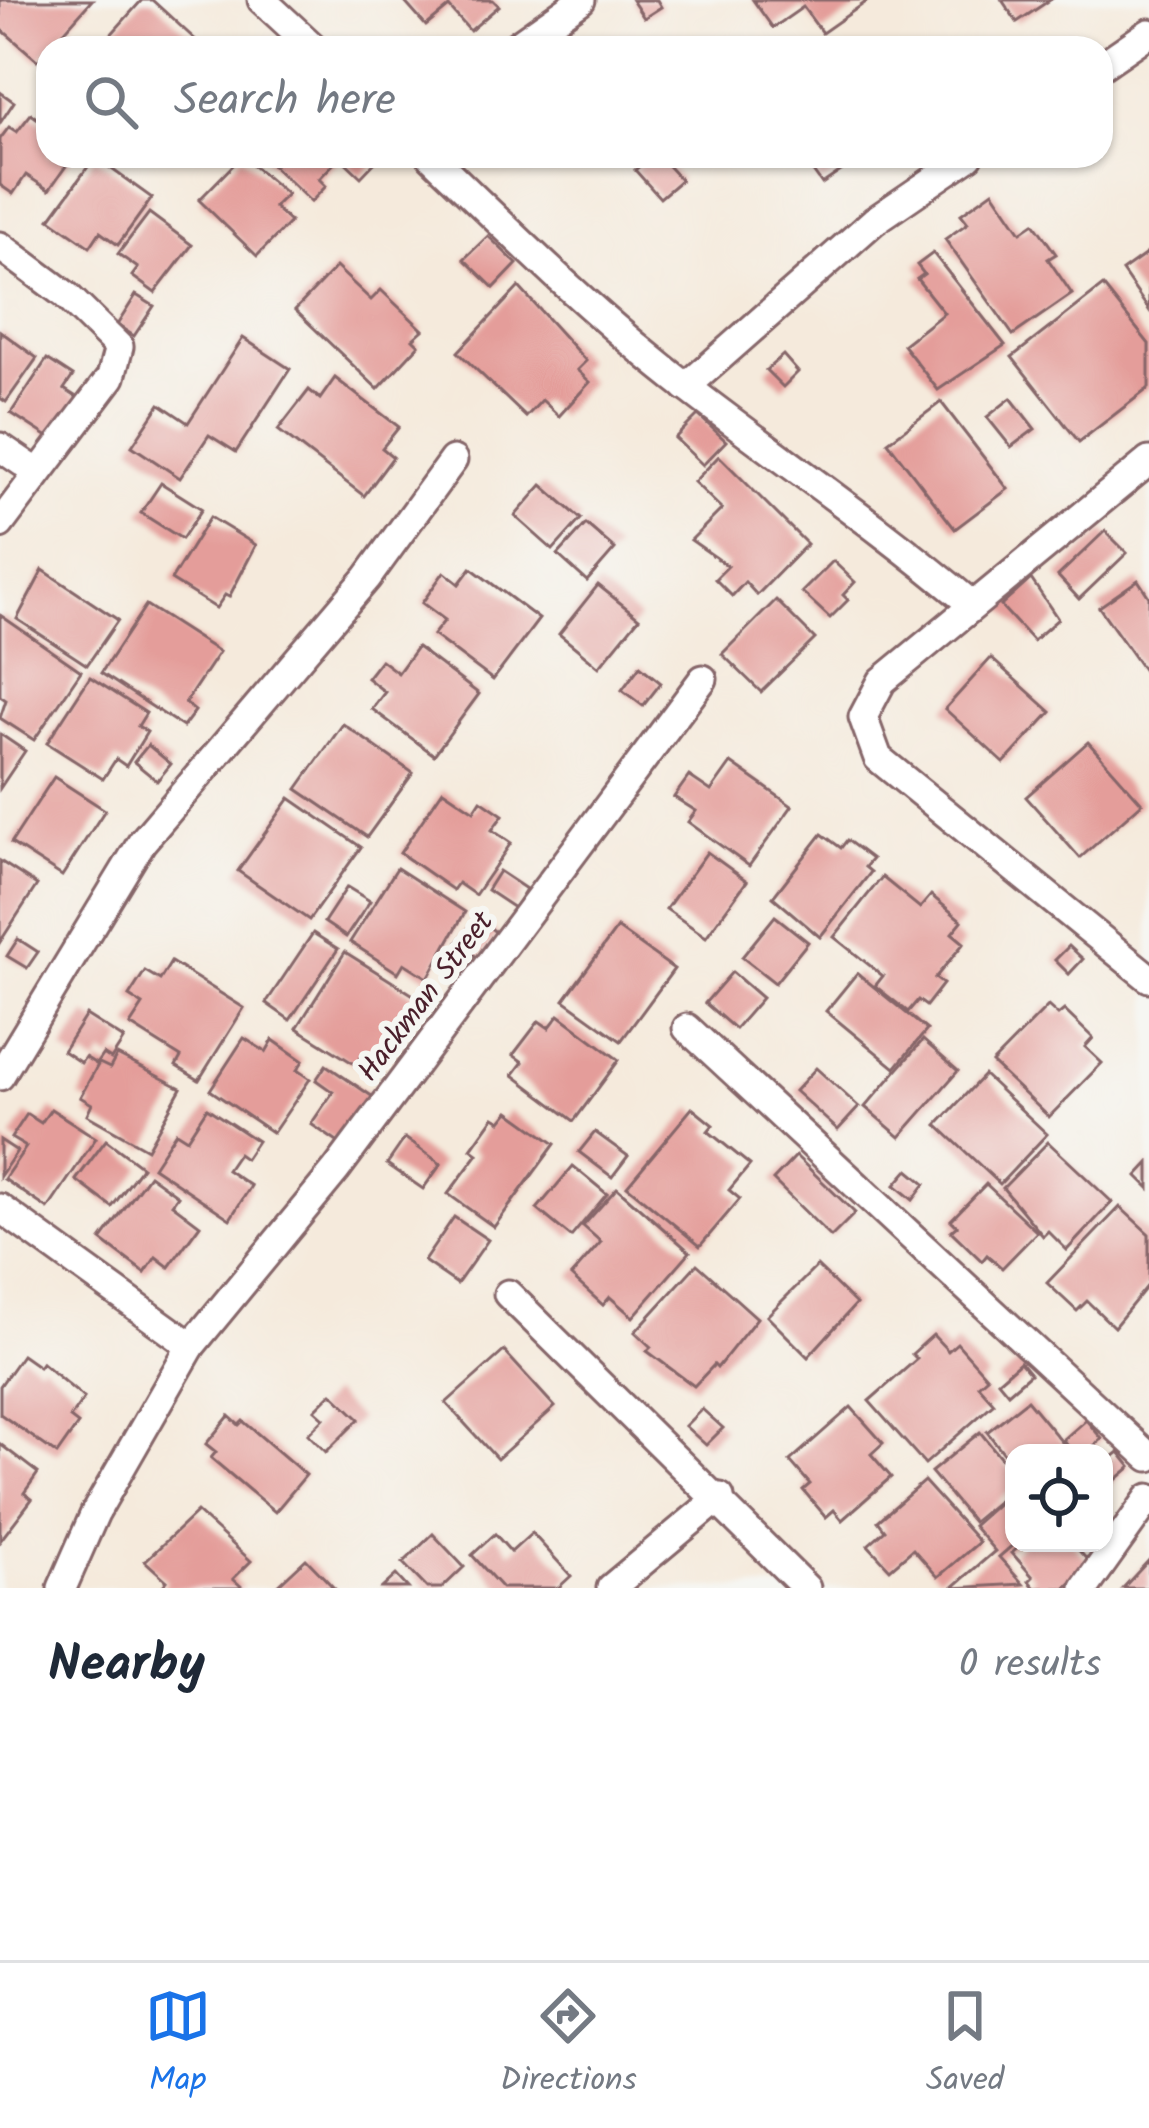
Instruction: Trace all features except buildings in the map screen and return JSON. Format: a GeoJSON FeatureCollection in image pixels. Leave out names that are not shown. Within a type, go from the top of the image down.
{"type":"FeatureCollection","features":[{"type":"Feature","properties":{"kind":"street"},"geometry":{"type":"LineString","coordinates":[[262,0],[301,36]]}},
{"type":"Feature","properties":{"kind":"street"},"geometry":{"type":"LineString","coordinates":[[530,36],[581,0]]}},
{"type":"Feature","properties":{"kind":"street"},"geometry":{"type":"LineString","coordinates":[[1113,58],[1149,33]]}},
{"type":"Feature","properties":{"kind":"street"},"geometry":{"type":"LineString","coordinates":[[443,168],[535,257],[686,387],[836,494],[970,604]]}},
{"type":"Feature","properties":{"kind":"street"},"geometry":{"type":"LineString","coordinates":[[686,387],[874,221],[951,168]]}},
{"type":"Feature","properties":{"kind":"street"},"geometry":{"type":"LineString","coordinates":[[0,246],[67,296],[119,347],[111,377],[0,524]]}},
{"type":"Feature","properties":{"kind":"street"},"geometry":{"type":"LineString","coordinates":[[0,447],[38,473]]}},
{"type":"Feature","properties":{"kind":"street"},"geometry":{"type":"LineString","coordinates":[[0,1076],[142,842],[368,578],[453,460]]}},
{"type":"Feature","properties":{"kind":"street"},"geometry":{"type":"LineString","coordinates":[[1149,461],[882,681],[863,717],[878,758],[1149,978]]}},
{"type":"Feature","properties":{"kind":"street","name":"Hackman Street"},"geometry":{"type":"LineString","coordinates":[[62,1588],[94,1513],[191,1346],[349,1153],[703,680]]}},
{"type":"Feature","properties":{"kind":"street"},"geometry":{"type":"LineString","coordinates":[[687,1028],[1149,1457]]}},
{"type":"Feature","properties":{"kind":"street"},"geometry":{"type":"LineString","coordinates":[[0,1208],[191,1346]]}},
{"type":"Feature","properties":{"kind":"street"},"geometry":{"type":"LineString","coordinates":[[508,1294],[719,1497],[806,1588]]}},
{"type":"Feature","properties":{"kind":"street"},"geometry":{"type":"LineString","coordinates":[[611,1588],[719,1497]]}},
{"type":"Feature","properties":{"kind":"street"},"geometry":{"type":"LineString","coordinates":[[1085,1588],[1149,1498]]}}]}
